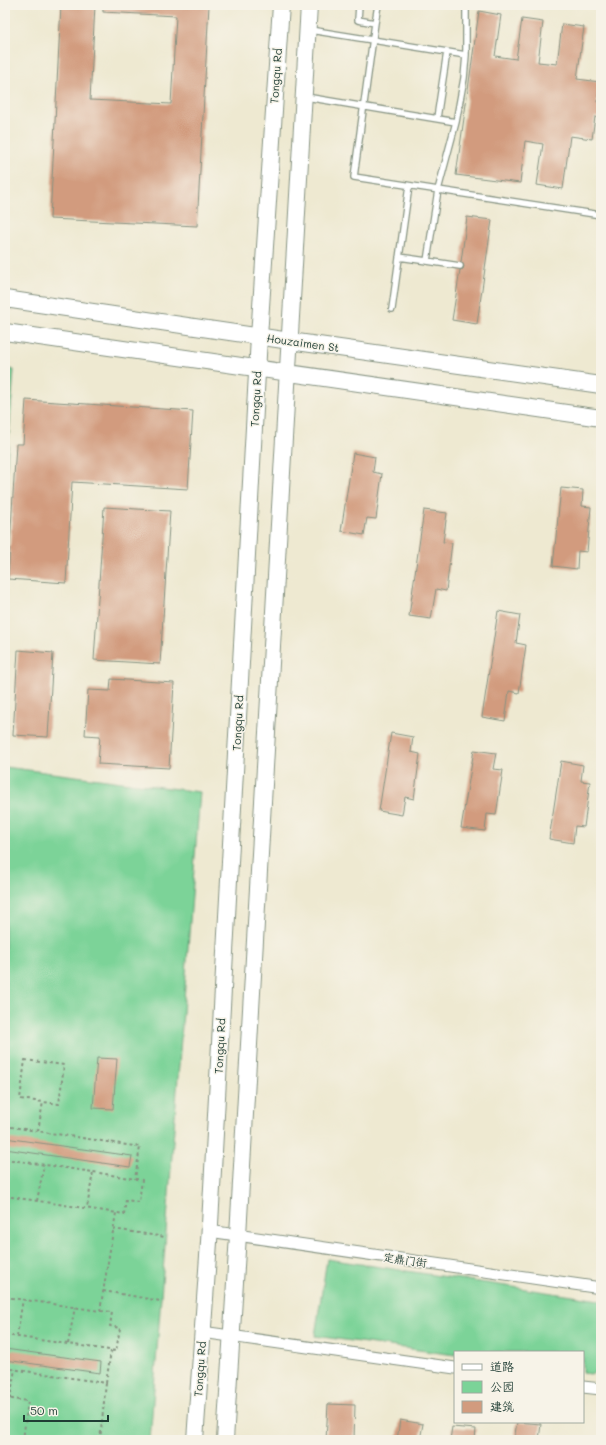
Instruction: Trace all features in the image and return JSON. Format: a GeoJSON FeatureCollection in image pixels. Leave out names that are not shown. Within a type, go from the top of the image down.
{"type":"FeatureCollection","features":[{"type":"Feature","properties":{"kind":"street"},"geometry":{"type":"LineString","coordinates":[[259,337],[266,74],[270,5]]}},
{"type":"Feature","properties":{"kind":"street","name":"Tongqu Rd"},"geometry":{"type":"LineString","coordinates":[[195,1440],[210,1231],[259,337],[280,5]]}},
{"type":"Feature","properties":{"kind":"street"},"geometry":{"type":"LineString","coordinates":[[225,1440],[309,5]]}},
{"type":"Feature","properties":{"kind":"street","name":"Houzaimen St"},"geometry":{"type":"LineString","coordinates":[[5,299],[259,337],[601,385]]}},
{"type":"Feature","properties":{"kind":"street"},"geometry":{"type":"LineString","coordinates":[[5,332],[601,418]]}},
{"type":"Feature","properties":{"kind":"street","name":"定鼎门街"},"geometry":{"type":"LineString","coordinates":[[210,1231],[601,1288]]}},
{"type":"Feature","properties":{"kind":"street"},"geometry":{"type":"LineString","coordinates":[[202,1332],[454,1368]]}},
{"type":"Feature","properties":{"kind":"street"},"geometry":{"type":"LineString","coordinates":[[584,1386],[601,1389]]}},
{"type":"Feature","properties":{"kind":"lane"},"geometry":{"type":"LineString","coordinates":[[359,5],[358,20],[375,22]]}},
{"type":"Feature","properties":{"kind":"lane"},"geometry":{"type":"LineString","coordinates":[[378,5],[354,177],[601,215]]}},
{"type":"Feature","properties":{"kind":"lane"},"geometry":{"type":"LineString","coordinates":[[427,261],[438,190],[456,122],[464,78],[466,55],[466,5]]}},
{"type":"Feature","properties":{"kind":"lane"},"geometry":{"type":"LineString","coordinates":[[308,30],[466,55]]}},
{"type":"Feature","properties":{"kind":"lane"},"geometry":{"type":"LineString","coordinates":[[437,118],[447,52]]}},
{"type":"Feature","properties":{"kind":"lane"},"geometry":{"type":"LineString","coordinates":[[304,97],[456,122]]}},
{"type":"Feature","properties":{"kind":"lane"},"geometry":{"type":"LineString","coordinates":[[392,308],[409,186]]}},
{"type":"Feature","properties":{"kind":"lane"},"geometry":{"type":"LineString","coordinates":[[399,257],[460,266]]}},
{"type":"Feature","properties":{"kind":"path"},"geometry":{"type":"LineString","coordinates":[[25,1060],[64,1065],[59,1104],[43,1102],[20,1099],[25,1060]]}},
{"type":"Feature","properties":{"kind":"path"},"geometry":{"type":"LineString","coordinates":[[38,1131],[43,1102]]}},
{"type":"Feature","properties":{"kind":"path"},"geometry":{"type":"LineString","coordinates":[[5,1126],[140,1147],[135,1179]]}},
{"type":"Feature","properties":{"kind":"path"},"geometry":{"type":"LineString","coordinates":[[5,1159],[142,1180],[139,1202],[126,1200],[124,1214],[5,1196]]}},
{"type":"Feature","properties":{"kind":"path"},"geometry":{"type":"LineString","coordinates":[[37,1201],[44,1165]]}},
{"type":"Feature","properties":{"kind":"path"},"geometry":{"type":"LineString","coordinates":[[87,1208],[93,1172]]}},
{"type":"Feature","properties":{"kind":"path"},"geometry":{"type":"LineString","coordinates":[[100,1311],[116,1213]]}},
{"type":"Feature","properties":{"kind":"path"},"geometry":{"type":"LineString","coordinates":[[113,1229],[165,1237]]}},
{"type":"Feature","properties":{"kind":"path"},"geometry":{"type":"LineString","coordinates":[[103,1291],[161,1301]]}},
{"type":"Feature","properties":{"kind":"path"},"geometry":{"type":"LineString","coordinates":[[5,1297],[112,1312],[110,1326],[120,1328],[116,1351],[5,1334]]}},
{"type":"Feature","properties":{"kind":"path"},"geometry":{"type":"LineString","coordinates":[[17,1336],[23,1299]]}},
{"type":"Feature","properties":{"kind":"path"},"geometry":{"type":"LineString","coordinates":[[68,1344],[75,1307]]}},
{"type":"Feature","properties":{"kind":"path"},"geometry":{"type":"LineString","coordinates":[[100,1440],[111,1351]]}},
{"type":"Feature","properties":{"kind":"path"},"geometry":{"type":"LineString","coordinates":[[5,1368],[106,1383]]}},
{"type":"Feature","properties":{"kind":"path"},"geometry":{"type":"LineString","coordinates":[[10,1399],[15,1369]]}},
{"type":"Feature","properties":{"kind":"path"},"geometry":{"type":"LineString","coordinates":[[5,1398],[28,1401],[23,1440]]}},
{"type":"Feature","properties":{"kind":"path"},"geometry":{"type":"LineString","coordinates":[[5,1438],[20,1440]]}},
{"type":"Feature","properties":{"kind":"green space"},"geometry":{"type":"Polygon","coordinates":[[[5,368],[14,370],[5,488],[5,368]]]}},
{"type":"Feature","properties":{"kind":"green space"},"geometry":{"type":"Polygon","coordinates":[[[5,767],[200,792],[150,1440],[5,1440],[5,767]]]}},
{"type":"Feature","properties":{"kind":"green space"},"geometry":{"type":"Polygon","coordinates":[[[327,1259],[599,1300],[601,1302],[601,1370],[590,1374],[584,1373],[584,1351],[454,1351],[454,1355],[315,1336],[327,1259]]]}},
{"type":"Feature","properties":{"kind":"building"},"geometry":{"type":"Polygon","coordinates":[[[61,5],[95,5],[90,100],[171,104],[176,16],[103,12],[103,5],[209,5],[197,226],[50,219],[61,5]]]}},
{"type":"Feature","properties":{"kind":"building"},"geometry":{"type":"Polygon","coordinates":[[[479,11],[501,15],[495,56],[516,59],[522,19],[543,22],[538,62],[557,64],[562,24],[584,27],[577,79],[600,82],[597,102],[601,102],[601,118],[595,117],[592,139],[570,136],[563,189],[537,185],[543,144],[525,141],[520,183],[456,175],[479,11]]]}},
{"type":"Feature","properties":{"kind":"building"},"geometry":{"type":"Polygon","coordinates":[[[467,217],[492,220],[477,324],[452,320],[460,270],[463,269],[464,266],[461,262],[467,217]]]}},
{"type":"Feature","properties":{"kind":"building"},"geometry":{"type":"Polygon","coordinates":[[[26,400],[193,411],[188,489],[72,482],[66,583],[8,579],[16,444],[23,444],[26,400]]]}},
{"type":"Feature","properties":{"kind":"building"},"geometry":{"type":"Polygon","coordinates":[[[353,453],[375,457],[373,472],[382,474],[376,519],[367,518],[364,535],[341,531],[353,453]]]}},
{"type":"Feature","properties":{"kind":"building"},"geometry":{"type":"Polygon","coordinates":[[[561,488],[583,490],[582,506],[591,507],[587,552],[578,551],[577,569],[553,566],[561,488]]]}},
{"type":"Feature","properties":{"kind":"building"},"geometry":{"type":"Polygon","coordinates":[[[104,507],[170,511],[160,664],[94,660],[104,507]]]}},
{"type":"Feature","properties":{"kind":"building"},"geometry":{"type":"Polygon","coordinates":[[[424,510],[447,513],[443,542],[452,543],[446,591],[436,589],[431,619],[409,616],[424,510]]]}},
{"type":"Feature","properties":{"kind":"building"},"geometry":{"type":"Polygon","coordinates":[[[498,611],[520,615],[516,643],[526,645],[519,693],[509,691],[505,721],[482,717],[498,611]]]}},
{"type":"Feature","properties":{"kind":"building"},"geometry":{"type":"Polygon","coordinates":[[[18,650],[53,653],[48,737],[13,735],[18,650]]]}},
{"type":"Feature","properties":{"kind":"building"},"geometry":{"type":"Polygon","coordinates":[[[111,679],[174,683],[169,768],[98,764],[100,736],[85,735],[88,690],[110,691],[111,679]]]}},
{"type":"Feature","properties":{"kind":"building"},"geometry":{"type":"Polygon","coordinates":[[[391,733],[413,737],[411,752],[420,754],[414,799],[405,797],[402,815],[379,811],[391,733]]]}},
{"type":"Feature","properties":{"kind":"building"},"geometry":{"type":"Polygon","coordinates":[[[474,750],[496,753],[493,769],[503,770],[496,815],[487,814],[485,831],[461,828],[474,750]]]}},
{"type":"Feature","properties":{"kind":"building"},"geometry":{"type":"Polygon","coordinates":[[[561,761],[583,765],[581,781],[590,782],[584,827],[575,826],[573,843],[549,839],[561,761]]]}},
{"type":"Feature","properties":{"kind":"building"},"geometry":{"type":"Polygon","coordinates":[[[97,1058],[117,1059],[113,1109],[93,1108],[97,1058]]]}},
{"type":"Feature","properties":{"kind":"building"},"geometry":{"type":"Polygon","coordinates":[[[5,1138],[132,1156],[130,1167],[5,1149],[5,1138]]]}},
{"type":"Feature","properties":{"kind":"building"},"geometry":{"type":"Polygon","coordinates":[[[5,1349],[101,1362],[100,1373],[5,1360],[5,1349]]]}},
{"type":"Feature","properties":{"kind":"building"},"geometry":{"type":"Polygon","coordinates":[[[328,1404],[355,1405],[354,1440],[326,1440],[328,1404]]]}},
{"type":"Feature","properties":{"kind":"building"},"geometry":{"type":"Polygon","coordinates":[[[400,1420],[423,1424],[420,1440],[397,1440],[400,1420]]]}},
{"type":"Feature","properties":{"kind":"building"},"geometry":{"type":"Polygon","coordinates":[[[517,1423],[541,1424],[539,1440],[514,1440],[517,1423]]]}},
{"type":"Feature","properties":{"kind":"building"},"geometry":{"type":"Polygon","coordinates":[[[452,1427],[476,1429],[475,1440],[450,1440],[452,1427]]]}}]}
